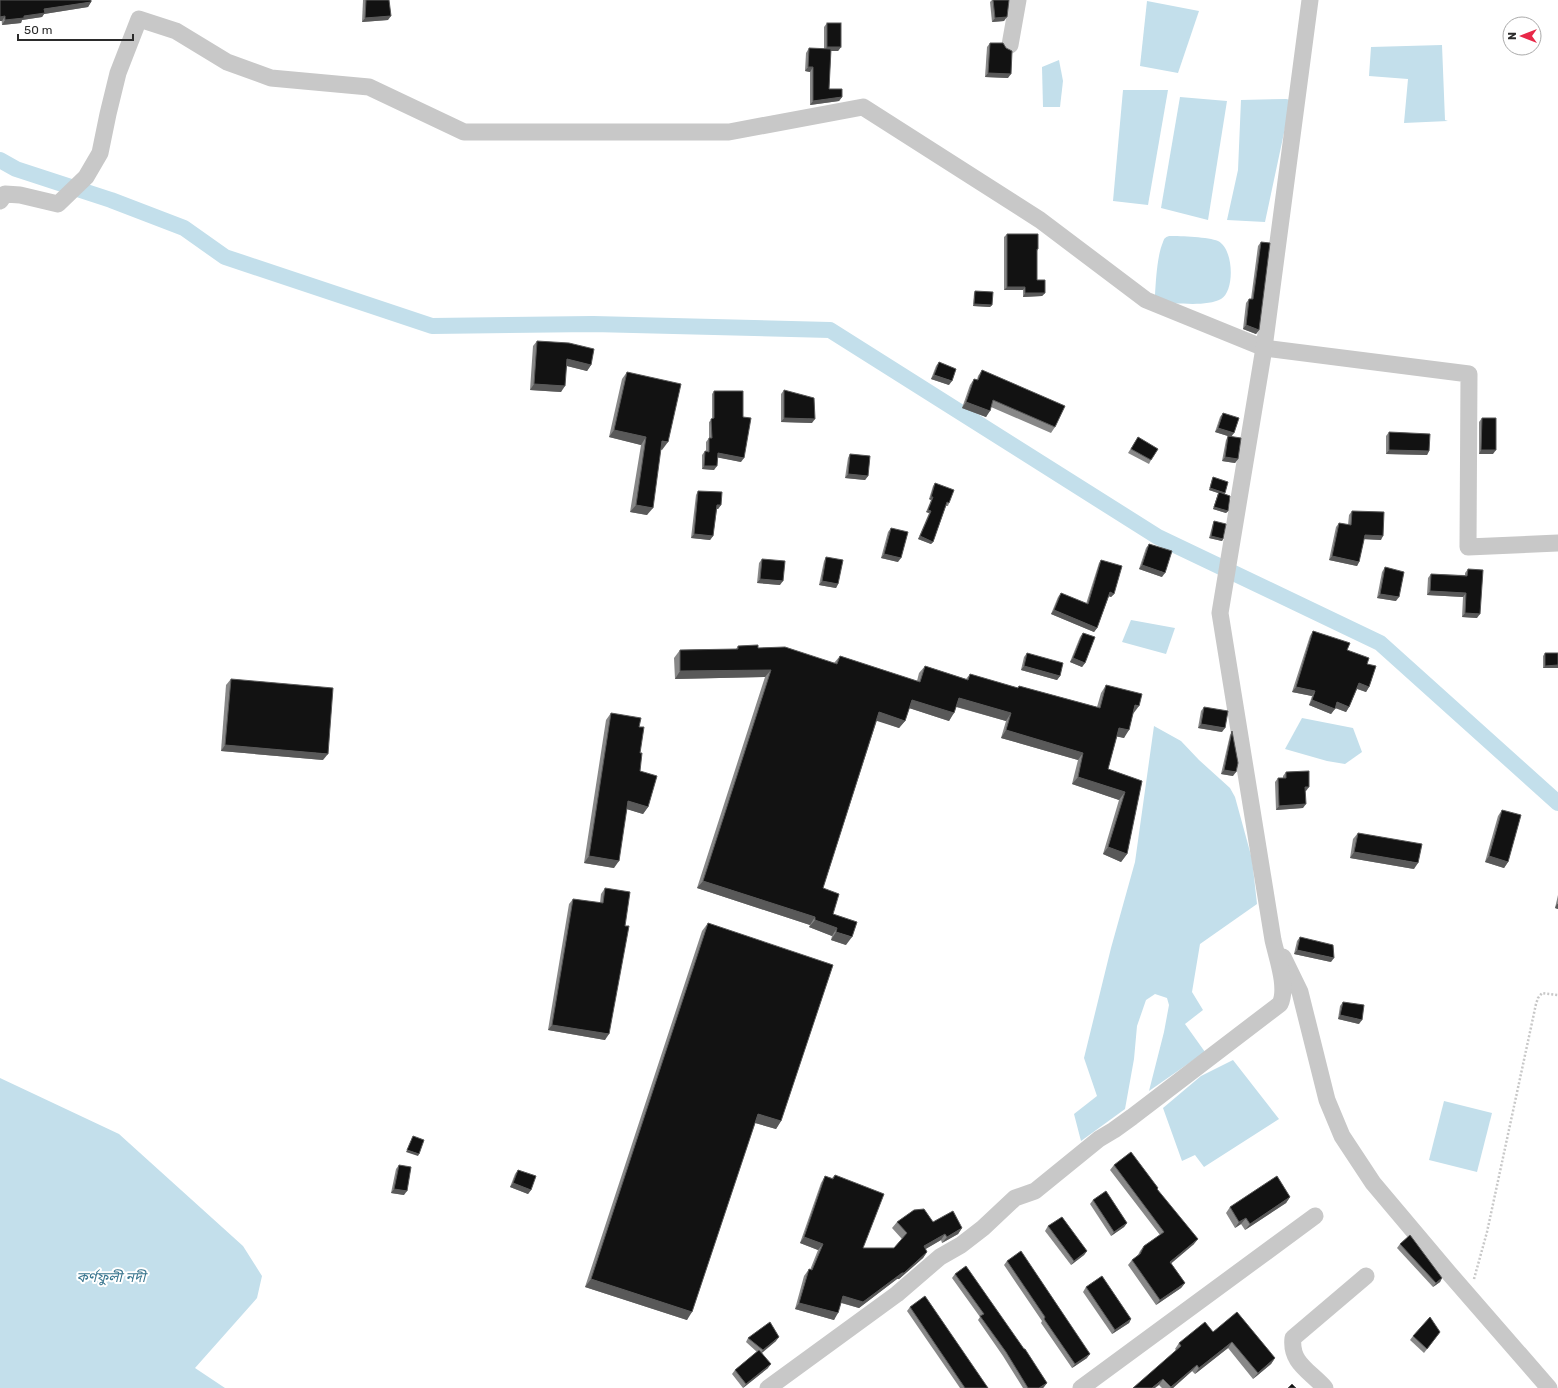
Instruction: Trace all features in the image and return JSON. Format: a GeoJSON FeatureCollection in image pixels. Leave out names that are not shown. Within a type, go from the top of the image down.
{"type":"FeatureCollection","features":[{"type":"Feature","properties":{"kind":"street"},"geometry":{"type":"LineString","coordinates":[[1010,45],[1018,0]]}},
{"type":"Feature","properties":{"kind":"street"},"geometry":{"type":"LineString","coordinates":[[768,1388],[897,1294],[940,1257],[961,1246],[1015,1198],[1035,1191],[1098,1139],[1126,1121],[1280,1004],[1283,999],[1283,986],[1273,940],[1220,613],[1264,348],[1310,0]]}},
{"type":"Feature","properties":{"kind":"street"},"geometry":{"type":"LineString","coordinates":[[0,201],[5,194],[20,195],[58,204],[86,177],[100,153],[118,73],[140,19],[176,31],[227,62],[271,78],[368,87],[464,132],[729,132],[863,107],[1040,220],[1146,300],[1264,348],[1469,374],[1468,547],[1558,543]]}},
{"type":"Feature","properties":{"kind":"street"},"geometry":{"type":"LineString","coordinates":[[1273,940],[1288,966],[1300,992],[1327,1100],[1342,1136],[1374,1183],[1549,1388]]}},
{"type":"Feature","properties":{"kind":"street"},"geometry":{"type":"LineString","coordinates":[[1080,1388],[1315,1216]]}},
{"type":"Feature","properties":{"kind":"street"},"geometry":{"type":"LineString","coordinates":[[1326,1388],[1302,1366],[1294,1356],[1292,1346],[1293,1338],[1366,1276]]}},
{"type":"Feature","properties":{"kind":"path"},"geometry":{"type":"LineString","coordinates":[[1469,1296],[1487,1232],[1536,1004],[1542,993],[1558,995]]}},
{"type":"Feature","properties":{"kind":"water"},"geometry":{"type":"Polygon","coordinates":[[[1147,1],[1199,11],[1178,73],[1140,66],[1147,1]]]}},
{"type":"Feature","properties":{"kind":"water"},"geometry":{"type":"Polygon","coordinates":[[[1442,45],[1445,120],[1448,121],[1404,123],[1408,79],[1369,76],[1371,47],[1442,45]]]}},
{"type":"Feature","properties":{"kind":"water"},"geometry":{"type":"Polygon","coordinates":[[[1059,60],[1063,81],[1060,107],[1043,107],[1042,67],[1059,60]]]}},
{"type":"Feature","properties":{"kind":"water"},"geometry":{"type":"Polygon","coordinates":[[[1123,90],[1168,90],[1148,205],[1113,201],[1123,90]]]}},
{"type":"Feature","properties":{"kind":"water"},"geometry":{"type":"Polygon","coordinates":[[[1180,97],[1227,101],[1208,220],[1161,208],[1180,97]]]}},
{"type":"Feature","properties":{"kind":"water"},"geometry":{"type":"Polygon","coordinates":[[[1241,100],[1291,100],[1265,222],[1227,220],[1238,170],[1241,100]]]}},
{"type":"Feature","properties":{"kind":"water"},"geometry":{"type":"Polygon","coordinates":[[[1169,236],[1208,239],[1218,241],[1223,245],[1230,261],[1231,270],[1229,288],[1226,295],[1215,301],[1199,304],[1159,302],[1155,295],[1158,261],[1163,241],[1169,236]]]}},
{"type":"Feature","properties":{"kind":"water"},"geometry":{"type":"Polygon","coordinates":[[[1131,620],[1175,628],[1166,654],[1122,642],[1131,620]]]}},
{"type":"Feature","properties":{"kind":"water"},"geometry":{"type":"Polygon","coordinates":[[[1302,718],[1353,728],[1362,752],[1345,764],[1327,761],[1285,749],[1302,718]]]}},
{"type":"Feature","properties":{"kind":"water"},"geometry":{"type":"Polygon","coordinates":[[[1154,726],[1181,741],[1199,760],[1230,788],[1235,797],[1252,859],[1257,904],[1200,944],[1192,992],[1203,1010],[1185,1024],[1205,1052],[1149,1091],[1164,1032],[1169,1005],[1167,998],[1155,994],[1146,1000],[1137,1026],[1134,1059],[1125,1109],[1081,1141],[1074,1114],[1097,1096],[1084,1058],[1111,948],[1135,862],[1154,726]]]}},
{"type":"Feature","properties":{"kind":"water"},"geometry":{"type":"Polygon","coordinates":[[[1233,1060],[1279,1119],[1204,1167],[1195,1155],[1182,1161],[1163,1108],[1201,1076],[1233,1060]]]}},
{"type":"Feature","properties":{"kind":"water","name":"কর্ণফুলী নদী"},"geometry":{"type":"Polygon","coordinates":[[[0,1078],[119,1134],[243,1246],[262,1276],[257,1298],[195,1368],[225,1388],[0,1388],[0,1078]]]}},
{"type":"Feature","properties":{"kind":"water"},"geometry":{"type":"Polygon","coordinates":[[[1444,1101],[1492,1113],[1477,1172],[1429,1160],[1444,1101]]]}},
{"type":"Feature","properties":{"kind":"building"},"geometry":{"type":"Polygon","coordinates":[[[0,0],[91,0],[91,2],[44,9],[45,13],[24,16],[24,18],[5,20],[5,16],[0,17],[0,0]]]}},
{"type":"Feature","properties":{"kind":"building"},"geometry":{"type":"Polygon","coordinates":[[[366,0],[389,0],[391,16],[365,18],[366,0]]]}},
{"type":"Feature","properties":{"kind":"building"},"geometry":{"type":"Polygon","coordinates":[[[993,0],[1009,0],[1007,17],[995,18],[993,0]]]}},
{"type":"Feature","properties":{"kind":"building"},"geometry":{"type":"Polygon","coordinates":[[[827,23],[841,23],[841,47],[827,47],[827,23]]]}},
{"type":"Feature","properties":{"kind":"building"},"geometry":{"type":"Polygon","coordinates":[[[990,43],[1003,43],[1006,48],[1012,51],[1011,74],[988,73],[990,43]]]}},
{"type":"Feature","properties":{"kind":"building"},"geometry":{"type":"Polygon","coordinates":[[[809,48],[831,49],[829,89],[842,89],[842,97],[813,101],[813,67],[808,67],[809,48]]]}},
{"type":"Feature","properties":{"kind":"building"},"geometry":{"type":"Polygon","coordinates":[[[1007,234],[1038,234],[1037,280],[1045,280],[1045,293],[1025,293],[1025,287],[1007,287],[1007,234]]]}},
{"type":"Feature","properties":{"kind":"building"},"geometry":{"type":"Polygon","coordinates":[[[1261,242],[1270,243],[1259,330],[1246,325],[1249,299],[1253,299],[1261,242]]]}},
{"type":"Feature","properties":{"kind":"building"},"geometry":{"type":"Polygon","coordinates":[[[975,291],[993,292],[992,305],[974,304],[975,291]]]}},
{"type":"Feature","properties":{"kind":"building"},"geometry":{"type":"Polygon","coordinates":[[[537,341],[569,343],[594,349],[591,365],[567,359],[565,386],[534,384],[537,341]]]}},
{"type":"Feature","properties":{"kind":"building"},"geometry":{"type":"Polygon","coordinates":[[[939,362],[956,369],[952,381],[934,375],[939,362]]]}},
{"type":"Feature","properties":{"kind":"building"},"geometry":{"type":"Polygon","coordinates":[[[982,370],[1065,406],[1055,427],[993,400],[990,411],[966,402],[974,379],[978,380],[982,370]]]}},
{"type":"Feature","properties":{"kind":"building"},"geometry":{"type":"Polygon","coordinates":[[[627,372],[681,384],[668,442],[662,441],[653,508],[636,505],[646,437],[614,430],[627,372]]]}},
{"type":"Feature","properties":{"kind":"building"},"geometry":{"type":"Polygon","coordinates":[[[784,390],[814,398],[815,419],[784,418],[784,390]]]}},
{"type":"Feature","properties":{"kind":"building"},"geometry":{"type":"Polygon","coordinates":[[[714,391],[743,391],[743,417],[751,418],[744,458],[718,453],[717,466],[704,466],[705,451],[709,452],[709,438],[712,438],[711,419],[714,418],[714,391]]]}},
{"type":"Feature","properties":{"kind":"building"},"geometry":{"type":"Polygon","coordinates":[[[1223,413],[1239,418],[1234,433],[1218,428],[1223,413]]]}},
{"type":"Feature","properties":{"kind":"building"},"geometry":{"type":"Polygon","coordinates":[[[1482,418],[1496,418],[1496,450],[1481,450],[1482,418]]]}},
{"type":"Feature","properties":{"kind":"building"},"geometry":{"type":"Polygon","coordinates":[[[1389,432],[1430,434],[1429,451],[1389,450],[1389,432]]]}},
{"type":"Feature","properties":{"kind":"building"},"geometry":{"type":"Polygon","coordinates":[[[1228,436],[1241,438],[1238,459],[1225,457],[1228,436]]]}},
{"type":"Feature","properties":{"kind":"building"},"geometry":{"type":"Polygon","coordinates":[[[1138,437],[1158,449],[1151,460],[1131,449],[1138,437]]]}},
{"type":"Feature","properties":{"kind":"building"},"geometry":{"type":"Polygon","coordinates":[[[850,454],[870,456],[868,476],[848,474],[850,454]]]}},
{"type":"Feature","properties":{"kind":"building"},"geometry":{"type":"Polygon","coordinates":[[[1213,477],[1228,482],[1225,493],[1210,488],[1213,477]]]}},
{"type":"Feature","properties":{"kind":"building"},"geometry":{"type":"Polygon","coordinates":[[[935,483],[954,490],[949,503],[947,502],[933,542],[920,536],[931,511],[928,510],[933,497],[931,497],[935,483]]]}},
{"type":"Feature","properties":{"kind":"building"},"geometry":{"type":"Polygon","coordinates":[[[698,491],[722,492],[721,505],[717,505],[713,536],[694,534],[698,491]]]}},
{"type":"Feature","properties":{"kind":"building"},"geometry":{"type":"Polygon","coordinates":[[[1219,492],[1230,496],[1228,511],[1214,507],[1219,492]]]}},
{"type":"Feature","properties":{"kind":"building"},"geometry":{"type":"Polygon","coordinates":[[[1352,511],[1384,512],[1383,536],[1365,535],[1359,562],[1332,556],[1339,523],[1351,525],[1352,511]]]}},
{"type":"Feature","properties":{"kind":"building"},"geometry":{"type":"Polygon","coordinates":[[[1214,521],[1226,524],[1223,539],[1211,536],[1214,521]]]}},
{"type":"Feature","properties":{"kind":"building"},"geometry":{"type":"Polygon","coordinates":[[[891,528],[908,532],[901,558],[884,554],[891,528]]]}},
{"type":"Feature","properties":{"kind":"building"},"geometry":{"type":"Polygon","coordinates":[[[1149,544],[1172,551],[1165,573],[1142,565],[1149,544]]]}},
{"type":"Feature","properties":{"kind":"building"},"geometry":{"type":"Polygon","coordinates":[[[826,557],[843,560],[838,584],[822,581],[826,557]]]}},
{"type":"Feature","properties":{"kind":"building"},"geometry":{"type":"Polygon","coordinates":[[[762,559],[785,561],[783,581],[760,579],[762,559]]]}},
{"type":"Feature","properties":{"kind":"building"},"geometry":{"type":"Polygon","coordinates":[[[1101,560],[1122,566],[1114,594],[1110,592],[1097,628],[1054,610],[1061,593],[1088,604],[1101,560]]]}},
{"type":"Feature","properties":{"kind":"building"},"geometry":{"type":"Polygon","coordinates":[[[1385,567],[1404,572],[1399,597],[1380,594],[1385,567]]]}},
{"type":"Feature","properties":{"kind":"building"},"geometry":{"type":"Polygon","coordinates":[[[1468,569],[1483,570],[1480,614],[1465,613],[1466,593],[1430,591],[1431,574],[1467,576],[1468,569]]]}},
{"type":"Feature","properties":{"kind":"building"},"geometry":{"type":"Polygon","coordinates":[[[1313,631],[1350,643],[1347,650],[1369,658],[1367,664],[1376,666],[1369,687],[1359,683],[1349,707],[1337,702],[1335,709],[1312,700],[1315,691],[1296,687],[1313,631]]]}},
{"type":"Feature","properties":{"kind":"building"},"geometry":{"type":"Polygon","coordinates":[[[1083,633],[1095,637],[1085,663],[1073,658],[1083,633]]]}},
{"type":"Feature","properties":{"kind":"building"},"geometry":{"type":"Polygon","coordinates":[[[758,645],[758,648],[785,647],[837,664],[840,656],[920,682],[925,666],[968,680],[970,674],[1018,688],[1019,686],[1100,708],[1106,685],[1142,694],[1139,706],[1135,705],[1129,730],[1119,728],[1108,769],[1142,781],[1127,854],[1108,847],[1125,792],[1078,777],[1083,753],[1006,730],[1011,713],[959,698],[954,713],[912,700],[905,721],[879,712],[823,888],[839,894],[833,914],[857,922],[852,937],[836,932],[837,928],[815,920],[815,917],[703,881],[771,670],[680,671],[680,650],[738,649],[738,646],[758,645]]]}},
{"type":"Feature","properties":{"kind":"building"},"geometry":{"type":"Polygon","coordinates":[[[1027,653],[1063,663],[1060,676],[1024,666],[1027,653]]]}},
{"type":"Feature","properties":{"kind":"building"},"geometry":{"type":"Polygon","coordinates":[[[1545,653],[1558,653],[1558,665],[1545,666],[1545,653]]]}},
{"type":"Feature","properties":{"kind":"building"},"geometry":{"type":"Polygon","coordinates":[[[231,679],[333,688],[328,754],[225,745],[231,679]]]}},
{"type":"Feature","properties":{"kind":"building"},"geometry":{"type":"Polygon","coordinates":[[[1204,707],[1228,711],[1225,728],[1201,724],[1204,707]]]}},
{"type":"Feature","properties":{"kind":"building"},"geometry":{"type":"Polygon","coordinates":[[[611,713],[641,718],[639,727],[644,727],[640,753],[642,753],[640,771],[657,776],[648,807],[628,801],[619,861],[589,856],[611,713]]]}},
{"type":"Feature","properties":{"kind":"building"},"geometry":{"type":"Polygon","coordinates":[[[1232,731],[1238,763],[1236,772],[1224,770],[1232,731]]]}},
{"type":"Feature","properties":{"kind":"building"},"geometry":{"type":"Polygon","coordinates":[[[1309,771],[1309,787],[1305,787],[1306,804],[1279,806],[1278,778],[1286,778],[1286,772],[1309,771]]]}},
{"type":"Feature","properties":{"kind":"building"},"geometry":{"type":"Polygon","coordinates":[[[1502,810],[1521,815],[1508,862],[1489,856],[1502,810]]]}},
{"type":"Feature","properties":{"kind":"building"},"geometry":{"type":"Polygon","coordinates":[[[1358,833],[1422,844],[1418,863],[1354,852],[1358,833]]]}},
{"type":"Feature","properties":{"kind":"building"},"geometry":{"type":"Polygon","coordinates":[[[605,888],[630,892],[625,926],[629,926],[609,1034],[552,1025],[573,899],[603,903],[605,888]]]}},
{"type":"Feature","properties":{"kind":"building"},"geometry":{"type":"Polygon","coordinates":[[[708,923],[833,965],[781,1121],[758,1114],[692,1312],[591,1279],[708,923]]]}},
{"type":"Feature","properties":{"kind":"building"},"geometry":{"type":"Polygon","coordinates":[[[1300,937],[1333,945],[1334,958],[1297,950],[1300,937]]]}},
{"type":"Feature","properties":{"kind":"building"},"geometry":{"type":"Polygon","coordinates":[[[1343,1002],[1364,1005],[1362,1020],[1340,1015],[1343,1002]]]}},
{"type":"Feature","properties":{"kind":"building"},"geometry":{"type":"Polygon","coordinates":[[[413,1136],[424,1140],[419,1154],[407,1150],[413,1136]]]}},
{"type":"Feature","properties":{"kind":"building"},"geometry":{"type":"Polygon","coordinates":[[[1131,1152],[1158,1188],[1157,1189],[1198,1239],[1170,1262],[1185,1283],[1160,1300],[1132,1260],[1140,1254],[1144,1246],[1164,1232],[1114,1165],[1131,1152]]]}},
{"type":"Feature","properties":{"kind":"building"},"geometry":{"type":"Polygon","coordinates":[[[399,1165],[411,1167],[407,1191],[394,1189],[399,1165]]]}},
{"type":"Feature","properties":{"kind":"building"},"geometry":{"type":"Polygon","coordinates":[[[518,1170],[536,1176],[531,1190],[513,1183],[518,1170]]]}},
{"type":"Feature","properties":{"kind":"building"},"geometry":{"type":"Polygon","coordinates":[[[835,1175],[884,1194],[863,1248],[894,1248],[907,1233],[897,1222],[914,1210],[924,1209],[933,1222],[953,1211],[962,1228],[947,1237],[945,1234],[924,1246],[927,1252],[904,1273],[863,1302],[843,1296],[838,1313],[799,1303],[809,1269],[812,1270],[823,1244],[804,1237],[825,1176],[833,1179],[835,1175]]]}},
{"type":"Feature","properties":{"kind":"building"},"geometry":{"type":"Polygon","coordinates":[[[1277,1176],[1290,1197],[1250,1224],[1246,1218],[1239,1222],[1230,1207],[1277,1176]]]}},
{"type":"Feature","properties":{"kind":"building"},"geometry":{"type":"Polygon","coordinates":[[[1106,1191],[1127,1223],[1114,1232],[1093,1200],[1106,1191]]]}},
{"type":"Feature","properties":{"kind":"building"},"geometry":{"type":"Polygon","coordinates":[[[1062,1217],[1087,1251],[1074,1261],[1048,1226],[1062,1217]]]}},
{"type":"Feature","properties":{"kind":"building"},"geometry":{"type":"Polygon","coordinates":[[[1410,1235],[1442,1278],[1436,1283],[1400,1244],[1410,1235]]]}},
{"type":"Feature","properties":{"kind":"building"},"geometry":{"type":"Polygon","coordinates":[[[1021,1251],[1090,1354],[1075,1364],[1007,1261],[1021,1251]]]}},
{"type":"Feature","properties":{"kind":"building"},"geometry":{"type":"Polygon","coordinates":[[[966,1266],[1025,1349],[1047,1383],[1039,1388],[1028,1388],[1006,1352],[980,1316],[984,1314],[955,1274],[966,1266]]]}},
{"type":"Feature","properties":{"kind":"building"},"geometry":{"type":"Polygon","coordinates":[[[1102,1276],[1131,1319],[1115,1330],[1086,1287],[1102,1276]]]}},
{"type":"Feature","properties":{"kind":"building"},"geometry":{"type":"Polygon","coordinates":[[[925,1296],[988,1388],[965,1388],[910,1307],[925,1296]]]}},
{"type":"Feature","properties":{"kind":"building"},"geometry":{"type":"Polygon","coordinates":[[[1237,1312],[1275,1358],[1258,1373],[1232,1342],[1199,1368],[1197,1365],[1171,1387],[1163,1379],[1152,1388],[1133,1388],[1181,1346],[1179,1343],[1205,1322],[1213,1332],[1237,1312]]]}},
{"type":"Feature","properties":{"kind":"building"},"geometry":{"type":"Polygon","coordinates":[[[1430,1317],[1440,1332],[1427,1349],[1413,1336],[1430,1317]]]}},
{"type":"Feature","properties":{"kind":"building"},"geometry":{"type":"Polygon","coordinates":[[[770,1322],[779,1337],[763,1350],[748,1338],[770,1322]]]}},
{"type":"Feature","properties":{"kind":"building"},"geometry":{"type":"Polygon","coordinates":[[[759,1350],[771,1364],[746,1384],[735,1370],[759,1350]]]}},
{"type":"Feature","properties":{"kind":"building"},"geometry":{"type":"Polygon","coordinates":[[[1292,1384],[1296,1388],[1288,1388],[1292,1384]]]}},
{"type":"Feature","properties":{"kind":"waterway"},"geometry":{"type":"LineString","coordinates":[[0,160],[16,169],[111,200],[184,228],[225,257],[432,326],[593,324],[830,330],[1158,537],[1380,643],[1558,803]]}}]}
